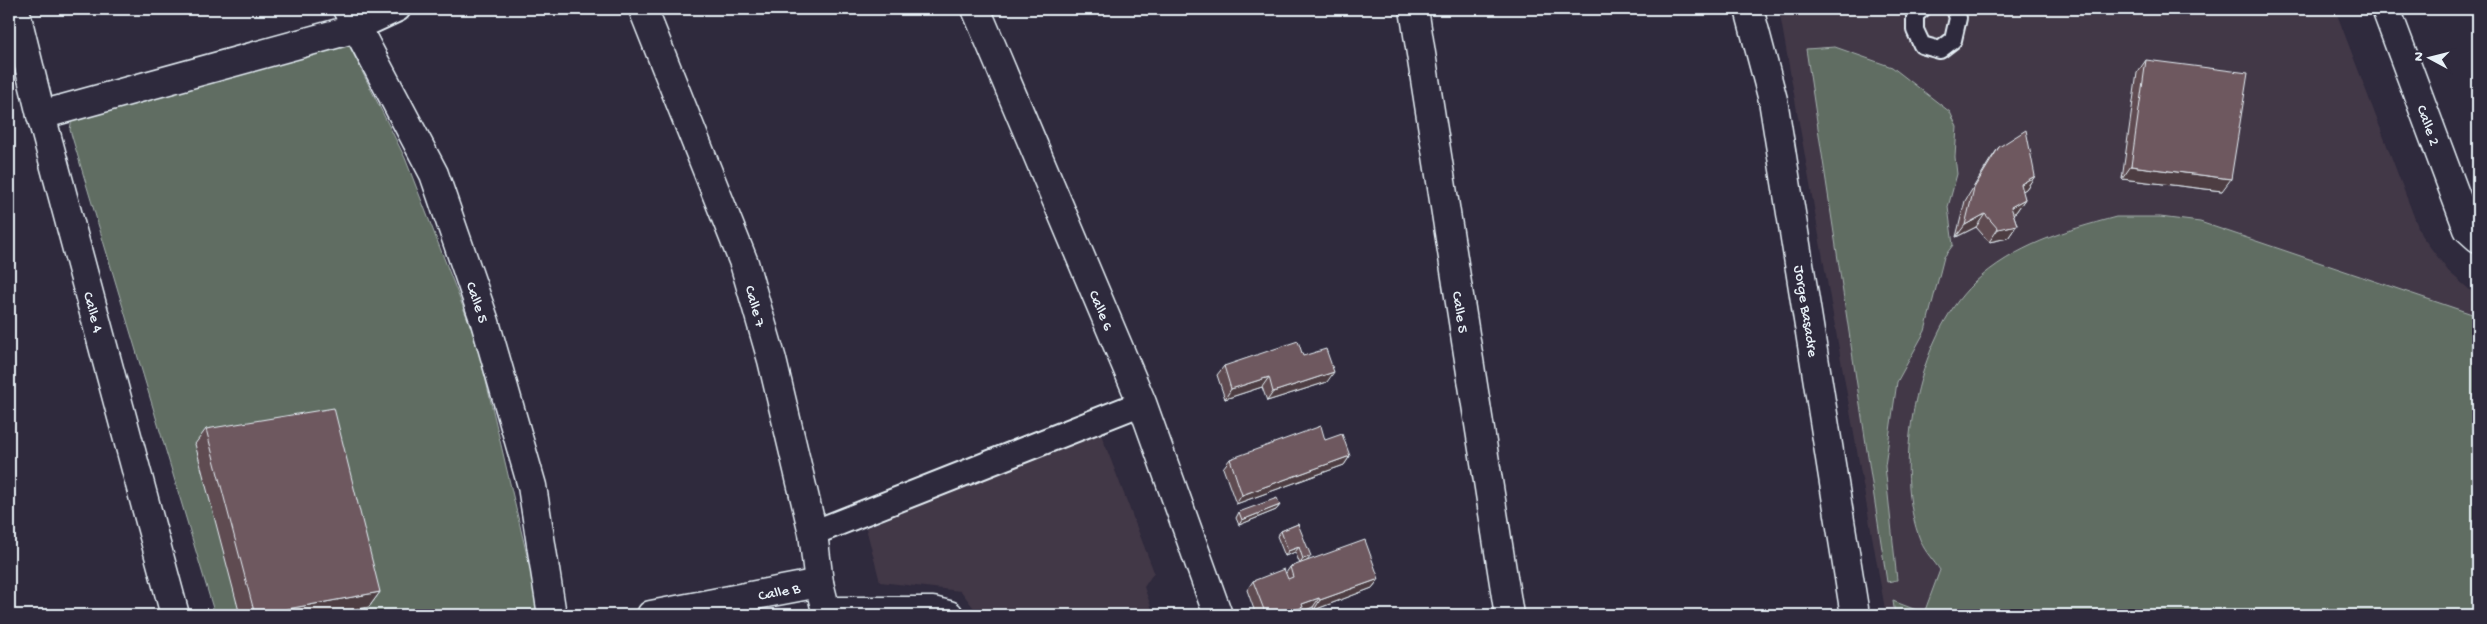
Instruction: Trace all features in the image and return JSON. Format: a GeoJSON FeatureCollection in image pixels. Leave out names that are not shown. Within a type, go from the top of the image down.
{"type":"FeatureCollection","features":[{"type":"Feature","properties":{"kind":"street","name":"Calle 4"},"geometry":{"type":"LineString","coordinates":[[15,9],[41,116],[175,615]]}},
{"type":"Feature","properties":{"kind":"street"},"geometry":{"type":"LineString","coordinates":[[41,116],[352,18],[398,9]]}},
{"type":"Feature","properties":{"kind":"street","name":"Calle 7"},"geometry":{"type":"LineString","coordinates":[[643,9],[744,263],[772,360],[813,533],[819,583],[827,613]]}},
{"type":"Feature","properties":{"kind":"street","name":"Calle 6"},"geometry":{"type":"LineString","coordinates":[[976,9],[1142,403],[1218,615]]}},
{"type":"Feature","properties":{"kind":"street","name":"Calle 5"},"geometry":{"type":"LineString","coordinates":[[1414,9],[1509,615]]}},
{"type":"Feature","properties":{"kind":"street","name":"Jorge Basadre"},"geometry":{"type":"LineString","coordinates":[[1749,9],[1773,100],[1855,615]]}},
{"type":"Feature","properties":{"kind":"street","name":"Calle 2"},"geometry":{"type":"LineString","coordinates":[[2386,9],[2468,229],[2478,238]]}},
{"type":"Feature","properties":{"kind":"street","name":"Calle 5"},"geometry":{"type":"LineString","coordinates":[[352,18],[434,174],[485,322],[532,486],[552,615]]}},
{"type":"Feature","properties":{"kind":"street"},"geometry":{"type":"LineString","coordinates":[[813,533],[1142,403]]}},
{"type":"Feature","properties":{"kind":"street","name":"Calle B"},"geometry":{"type":"LineString","coordinates":[[651,615],[819,583]]}},
{"type":"Feature","properties":{"kind":"street"},"geometry":{"type":"LineString","coordinates":[[827,613],[933,611],[948,615]]}},
{"type":"Feature","properties":{"kind":"lane"},"geometry":{"type":"LineString","coordinates":[[1922,9],[1915,15],[1915,30],[1922,44],[1940,50],[1953,40],[1958,18],[1954,9]]}},
{"type":"Feature","properties":{"kind":"shaded area"},"geometry":{"type":"Polygon","coordinates":[[[1779,9],[2335,9],[2421,235],[2449,272],[2478,297],[2478,615],[1886,615],[1779,9]]]}},
{"type":"Feature","properties":{"kind":"shaded area"},"geometry":{"type":"Polygon","coordinates":[[[1099,429],[1154,572],[1144,587],[1154,615],[979,615],[961,591],[880,582],[866,528],[1099,429]]]}},
{"type":"Feature","properties":{"kind":"green space"},"geometry":{"type":"Polygon","coordinates":[[[347,41],[405,158],[477,343],[541,615],[215,615],[70,130],[72,118],[347,41]]]}},
{"type":"Feature","properties":{"kind":"green space"},"geometry":{"type":"Polygon","coordinates":[[[1835,47],[1892,67],[1950,112],[1957,127],[1955,157],[1957,174],[1948,207],[1953,245],[1944,257],[1925,331],[1897,382],[1885,466],[1897,580],[1887,582],[1806,49],[1835,47]]]}},
{"type":"Feature","properties":{"kind":"green space"},"geometry":{"type":"Polygon","coordinates":[[[2116,217],[2160,217],[2200,222],[2478,316],[2478,615],[1895,615],[1893,601],[1924,613],[1940,570],[1921,542],[1912,512],[1908,478],[1909,442],[1914,405],[1924,369],[1937,336],[1954,307],[1974,283],[2006,259],[2023,249],[2059,234],[2116,217]]]}},
{"type":"Feature","properties":{"kind":"building"},"geometry":{"type":"Polygon","coordinates":[[[2146,60],[2248,73],[2231,179],[2131,166],[2146,60]]]}},
{"type":"Feature","properties":{"kind":"building"},"geometry":{"type":"Polygon","coordinates":[[[2026,130],[2035,176],[2021,184],[2025,199],[2011,207],[2017,225],[1998,229],[1985,214],[1965,225],[1974,188],[1999,147],[2026,130]]]}},
{"type":"Feature","properties":{"kind":"building"},"geometry":{"type":"Polygon","coordinates":[[[1298,341],[1303,356],[1326,349],[1334,372],[1273,392],[1269,377],[1231,389],[1224,366],[1298,341]]]}},
{"type":"Feature","properties":{"kind":"building"},"geometry":{"type":"Polygon","coordinates":[[[334,408],[380,592],[255,615],[206,429],[334,408]]]}},
{"type":"Feature","properties":{"kind":"building"},"geometry":{"type":"Polygon","coordinates":[[[1321,426],[1325,440],[1342,434],[1350,456],[1242,495],[1230,459],[1321,426]]]}},
{"type":"Feature","properties":{"kind":"building"},"geometry":{"type":"Polygon","coordinates":[[[1277,498],[1280,505],[1242,520],[1239,512],[1277,498]]]}},
{"type":"Feature","properties":{"kind":"building"},"geometry":{"type":"Polygon","coordinates":[[[1298,524],[1311,556],[1303,559],[1299,547],[1288,551],[1281,531],[1298,524]]]}},
{"type":"Feature","properties":{"kind":"building"},"geometry":{"type":"Polygon","coordinates":[[[1365,540],[1379,579],[1320,600],[1319,598],[1302,604],[1303,607],[1280,615],[1266,615],[1253,581],[1284,569],[1288,579],[1293,577],[1290,567],[1365,540]]]}}]}
